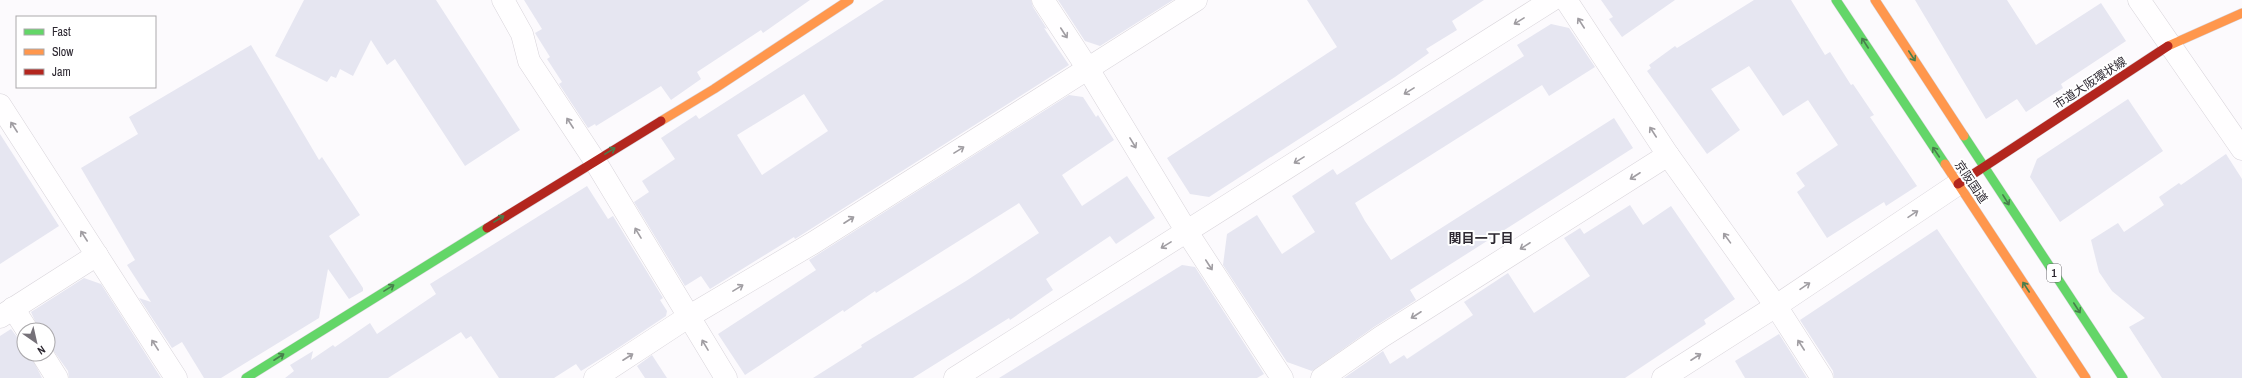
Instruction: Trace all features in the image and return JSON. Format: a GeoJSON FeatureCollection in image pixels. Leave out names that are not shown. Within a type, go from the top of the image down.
{"type":"FeatureCollection","features":[{"type":"Feature","properties":{"kind":"main road"},"geometry":{"type":"LineString","coordinates":[[246,378],[595,161],[714,89],[849,0]]}},
{"type":"Feature","properties":{"kind":"main road","name":"京阪国道"},"geometry":{"type":"LineString","coordinates":[[1836,0],[2086,378]]}},
{"type":"Feature","properties":{"kind":"main road","name":"京阪国道"},"geometry":{"type":"LineString","coordinates":[[1875,0],[2124,378]]}},
{"type":"Feature","properties":{"kind":"main road","name":"市道大阪環状線"},"geometry":{"type":"LineString","coordinates":[[1958,184],[2168,46],[2242,13]]}},
{"type":"Feature","properties":{"kind":"street"},"geometry":{"type":"LineString","coordinates":[[503,0],[522,34],[529,61],[595,161],[726,378]]}},
{"type":"Feature","properties":{"kind":"street"},"geometry":{"type":"LineString","coordinates":[[1043,0],[1088,69],[1187,232],[1282,378]]}},
{"type":"Feature","properties":{"kind":"street"},"geometry":{"type":"LineString","coordinates":[[595,378],[688,317],[814,243],[1196,0]]}},
{"type":"Feature","properties":{"kind":"street"},"geometry":{"type":"LineString","coordinates":[[955,378],[1552,0]]}},
{"type":"Feature","properties":{"kind":"street"},"geometry":{"type":"LineString","coordinates":[[1566,0],[1668,155],[1776,306],[1822,378]]}},
{"type":"Feature","properties":{"kind":"street"},"geometry":{"type":"LineString","coordinates":[[2138,0],[2168,46],[2242,149]]}},
{"type":"Feature","properties":{"kind":"street"},"geometry":{"type":"LineString","coordinates":[[0,105],[176,378]]}},
{"type":"Feature","properties":{"kind":"street"},"geometry":{"type":"LineString","coordinates":[[1322,378],[1381,337],[1668,155]]}},
{"type":"Feature","properties":{"kind":"street"},"geometry":{"type":"LineString","coordinates":[[1663,378],[1776,306],[1958,184]]}},
{"type":"Feature","properties":{"kind":"street"},"geometry":{"type":"LineString","coordinates":[[18,322],[7,313],[97,255]]}},
{"type":"Feature","properties":{"kind":"street"},"geometry":{"type":"LineString","coordinates":[[47,362],[57,378]]}},
{"type":"Feature","properties":{"kind":"building"},"geometry":{"type":"Polygon","coordinates":[[[304,0],[436,0],[520,130],[465,166],[395,59],[387,65],[371,40],[353,76],[340,69],[336,78],[331,76],[327,82],[275,56],[304,0]]]}},
{"type":"Feature","properties":{"kind":"building"},"geometry":{"type":"Polygon","coordinates":[[[524,0],[810,0],[763,33],[761,30],[697,72],[701,79],[671,100],[661,86],[596,126],[595,124],[588,128],[559,84],[562,82],[547,59],[550,57],[535,33],[542,29],[524,0]]]}},
{"type":"Feature","properties":{"kind":"building"},"geometry":{"type":"Polygon","coordinates":[[[884,0],[1031,0],[1033,7],[1047,29],[1044,28],[1069,65],[795,239],[794,237],[710,289],[701,276],[685,286],[634,202],[649,192],[642,181],[675,159],[661,138],[696,115],[699,119],[884,0]],[[804,94],[737,135],[762,175],[828,131],[804,94]]]}},
{"type":"Feature","properties":{"kind":"building"},"geometry":{"type":"Polygon","coordinates":[[[1058,0],[1173,0],[1100,46],[1085,41],[1058,0]]]}},
{"type":"Feature","properties":{"kind":"building"},"geometry":{"type":"Polygon","coordinates":[[[1307,0],[1484,0],[1452,21],[1457,30],[1426,49],[1429,53],[1395,77],[1209,197],[1190,194],[1167,158],[1337,47],[1307,0]]]}},
{"type":"Feature","properties":{"kind":"building"},"geometry":{"type":"Polygon","coordinates":[[[1601,0],[1675,0],[1622,37],[1609,19],[1613,17],[1601,0]]]}},
{"type":"Feature","properties":{"kind":"building"},"geometry":{"type":"Polygon","coordinates":[[[1754,0],[1791,0],[1825,55],[1830,52],[1851,85],[1853,84],[1874,115],[1870,117],[1917,186],[1886,206],[1884,202],[1827,238],[1797,192],[1805,186],[1796,173],[1838,145],[1808,100],[1783,116],[1749,66],[1711,89],[1740,130],[1707,154],[1647,71],[1651,68],[1649,65],[1675,46],[1677,48],[1754,0]]]}},
{"type":"Feature","properties":{"kind":"building"},"geometry":{"type":"Polygon","coordinates":[[[1915,0],[2007,0],[2036,45],[2101,3],[2126,41],[2061,84],[2063,88],[2026,112],[2017,99],[1986,119],[1915,0]]]}},
{"type":"Feature","properties":{"kind":"building"},"geometry":{"type":"Polygon","coordinates":[[[1551,24],[1569,28],[1595,67],[1549,96],[1542,85],[1355,203],[1365,221],[1391,260],[1614,118],[1633,148],[1410,290],[1416,300],[1374,327],[1312,371],[1287,362],[1223,265],[1227,234],[1257,215],[1282,254],[1315,232],[1292,196],[1333,169],[1337,175],[1524,56],[1517,45],[1551,24]]]}},
{"type":"Feature","properties":{"kind":"building"},"geometry":{"type":"Polygon","coordinates":[[[251,45],[319,160],[322,157],[360,215],[329,236],[363,288],[363,291],[349,299],[328,269],[319,318],[221,378],[204,378],[182,342],[172,348],[139,298],[151,302],[127,265],[135,260],[81,168],[138,134],[129,117],[251,45]]]}},
{"type":"Feature","properties":{"kind":"building"},"geometry":{"type":"Polygon","coordinates":[[[1069,95],[1083,97],[1096,117],[1098,115],[1114,140],[1062,175],[1082,206],[1127,176],[1155,218],[1116,244],[1110,236],[1046,279],[1053,290],[1010,320],[1009,318],[913,378],[813,378],[862,347],[861,345],[966,281],[1039,233],[1019,203],[876,293],[875,291],[844,312],[843,310],[745,375],[718,334],[816,270],[809,260],[1069,95]]]}},
{"type":"Feature","properties":{"kind":"building"},"geometry":{"type":"Polygon","coordinates":[[[2128,99],[2163,151],[2060,222],[2030,177],[2037,159],[2128,99]]]}},
{"type":"Feature","properties":{"kind":"building"},"geometry":{"type":"Polygon","coordinates":[[[0,134],[59,226],[0,264],[0,134]]]}},
{"type":"Feature","properties":{"kind":"building"},"geometry":{"type":"Polygon","coordinates":[[[2226,154],[2242,179],[2242,378],[2162,378],[2129,327],[2145,318],[2112,291],[2099,272],[2091,240],[2118,223],[2124,232],[2164,205],[2159,197],[2179,183],[2181,185],[2226,154]]]}},
{"type":"Feature","properties":{"kind":"building"},"geometry":{"type":"Polygon","coordinates":[[[587,186],[608,219],[613,216],[663,298],[660,300],[667,311],[666,316],[618,348],[581,371],[576,364],[554,378],[499,378],[471,336],[466,339],[461,332],[388,378],[285,378],[294,371],[290,365],[313,351],[311,360],[333,345],[335,347],[370,323],[377,334],[436,294],[430,284],[587,186]]]}},
{"type":"Feature","properties":{"kind":"building"},"geometry":{"type":"Polygon","coordinates":[[[1630,205],[1643,225],[1671,206],[1735,299],[1704,320],[1706,324],[1625,378],[1344,378],[1383,351],[1390,364],[1404,355],[1407,359],[1473,315],[1464,302],[1508,273],[1534,313],[1590,276],[1564,238],[1580,228],[1584,234],[1630,205]]]}},
{"type":"Feature","properties":{"kind":"building"},"geometry":{"type":"Polygon","coordinates":[[[1937,229],[2037,378],[1834,378],[1833,371],[1800,320],[1937,229]]]}},
{"type":"Feature","properties":{"kind":"building"},"geometry":{"type":"Polygon","coordinates":[[[1182,265],[1195,267],[1264,374],[1257,378],[999,378],[1182,265]]]}},
{"type":"Feature","properties":{"kind":"building"},"geometry":{"type":"Polygon","coordinates":[[[84,278],[101,284],[161,378],[69,378],[68,371],[56,354],[56,322],[35,322],[31,312],[84,278]]]}},
{"type":"Feature","properties":{"kind":"building"},"geometry":{"type":"Polygon","coordinates":[[[11,329],[16,336],[16,362],[34,362],[42,378],[0,378],[0,336],[11,329]]]}},
{"type":"Feature","properties":{"kind":"building"},"geometry":{"type":"Polygon","coordinates":[[[1779,334],[1807,378],[1745,378],[1735,361],[1779,334]]]}},
{"type":"Feature","properties":{"kind":"building"},"geometry":{"type":"Polygon","coordinates":[[[652,355],[667,378],[645,378],[637,366],[652,355]]]}},
{"type":"Feature","properties":{"kind":"traffic: fast"},"geometry":{"type":"LineString","coordinates":[[1836,0],[1945,164]]}},
{"type":"Feature","properties":{"kind":"traffic: fast"},"geometry":{"type":"LineString","coordinates":[[1964,136],[2123,378]]}},
{"type":"Feature","properties":{"kind":"traffic: fast"},"geometry":{"type":"LineString","coordinates":[[246,378],[487,228]]}},
{"type":"Feature","properties":{"kind":"traffic: slow"},"geometry":{"type":"LineString","coordinates":[[661,121],[714,89],[849,0]]}},
{"type":"Feature","properties":{"kind":"traffic: slow"},"geometry":{"type":"LineString","coordinates":[[1875,0],[1964,136]]}},
{"type":"Feature","properties":{"kind":"traffic: slow"},"geometry":{"type":"LineString","coordinates":[[2168,46],[2242,13]]}},
{"type":"Feature","properties":{"kind":"traffic: slow"},"geometry":{"type":"LineString","coordinates":[[1945,164],[2086,378]]}},
{"type":"Feature","properties":{"kind":"traffic: jam"},"geometry":{"type":"LineString","coordinates":[[1958,184],[2168,46]]}},
{"type":"Feature","properties":{"kind":"traffic: jam"},"geometry":{"type":"LineString","coordinates":[[487,228],[661,121]]}},
{"type":"Feature","properties":{"kind":"district","name":"関目一丁目"},"geometry":{"type":"Point","coordinates":[1481,238]}}]}
